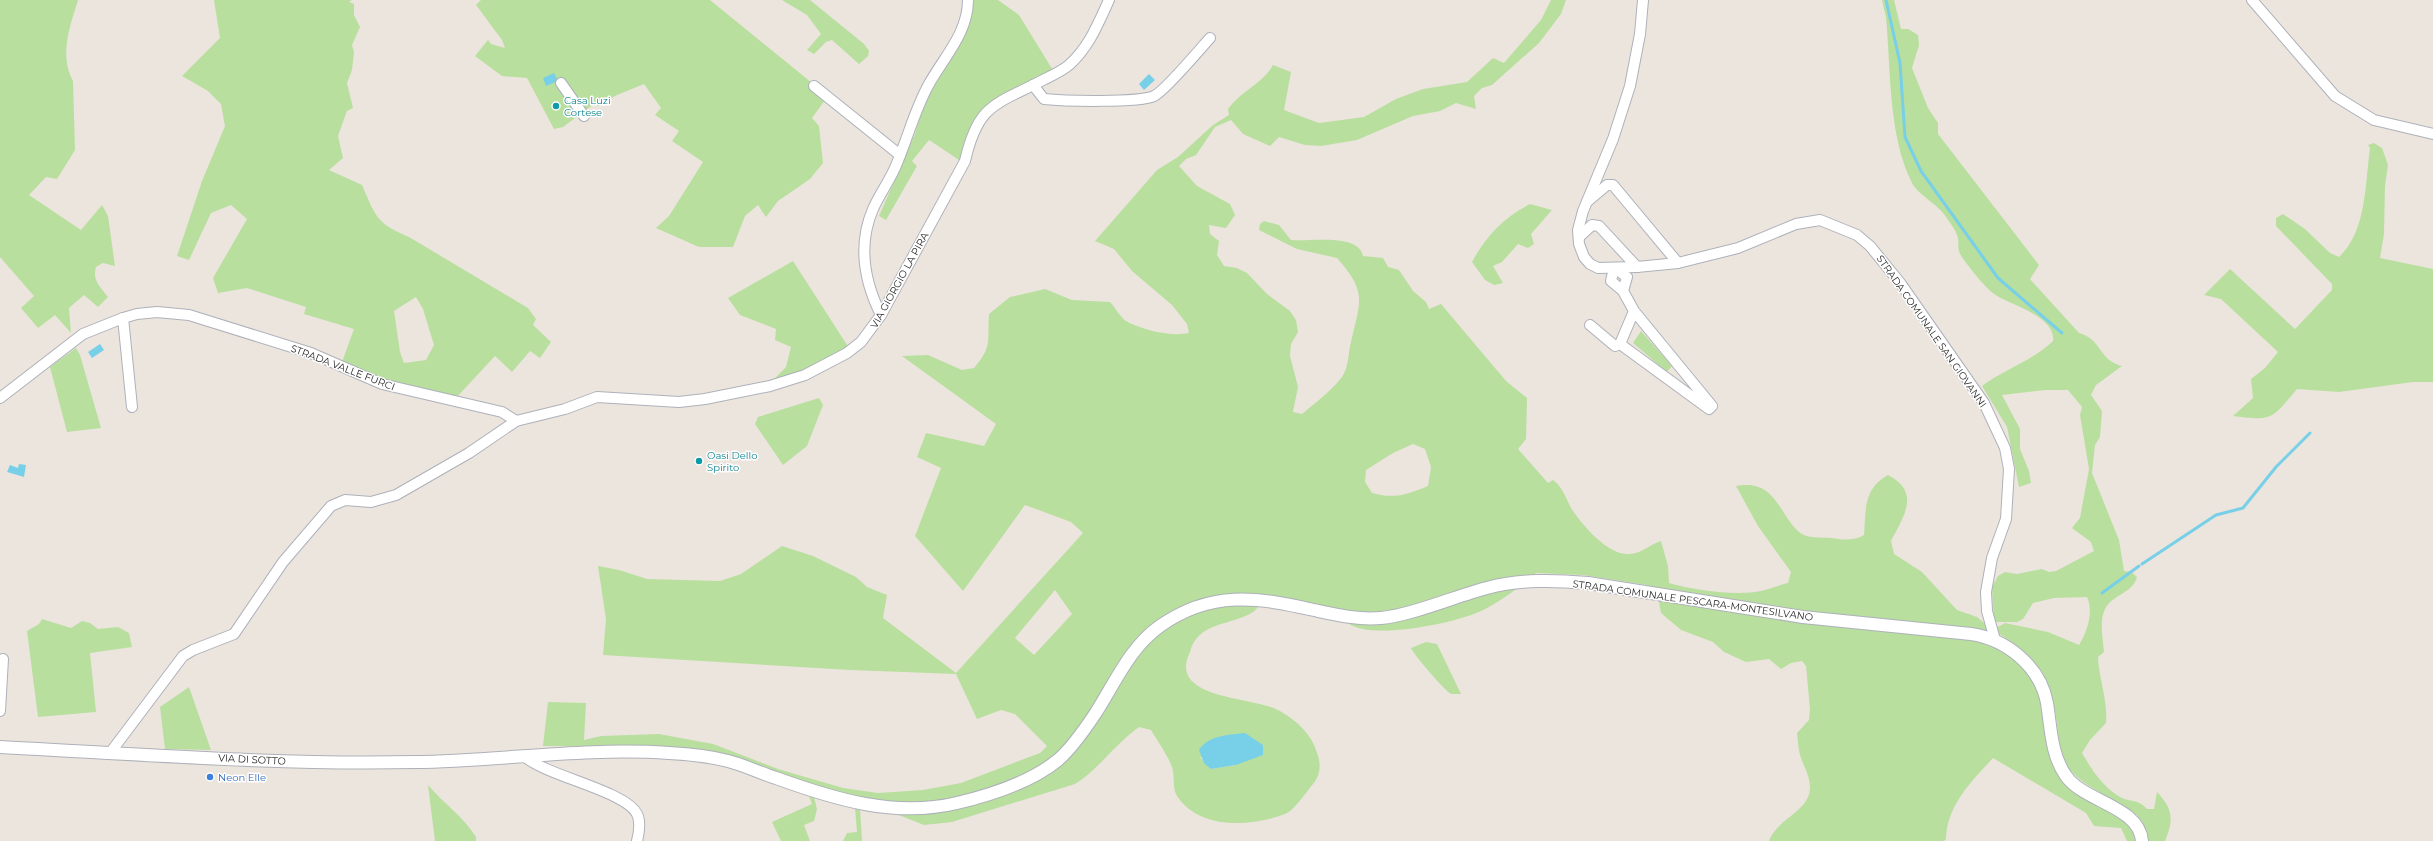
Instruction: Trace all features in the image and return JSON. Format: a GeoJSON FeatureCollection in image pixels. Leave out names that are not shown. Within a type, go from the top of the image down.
{"type":"FeatureCollection","features":[{"type":"Feature","properties":{"kind":"street"},"geometry":{"type":"LineString","coordinates":[[881,315],[866,276],[864,250],[866,230],[874,208],[893,174],[918,106],[961,31],[967,15],[968,0]]}},
{"type":"Feature","properties":{"kind":"street","name":"VIA GIORGIO LA PIRA"},"geometry":{"type":"LineString","coordinates":[[516,421],[565,409],[597,397],[679,402],[724,396],[770,386],[805,375],[847,353],[870,332],[881,315],[965,161],[971,137],[980,120],[990,107],[1068,66],[1079,55],[1096,29],[1108,0]]}},
{"type":"Feature","properties":{"kind":"street","name":"STRADA COMUNALE SAN GIOVANNI"},"geometry":{"type":"LineString","coordinates":[[1643,0],[1640,34],[1630,86],[1613,138],[1586,202],[1578,230],[1584,257],[1590,264],[1598,268],[1637,267],[1678,263],[1720,254],[1796,224],[1820,220],[1857,235],[1881,257],[1984,403],[2005,448],[2009,469],[2006,519],[1992,558],[1986,592],[1987,611],[1995,640]]}},
{"type":"Feature","properties":{"kind":"street"},"geometry":{"type":"LineString","coordinates":[[2252,0],[2335,96],[2374,120],[2433,134]]}},
{"type":"Feature","properties":{"kind":"street"},"geometry":{"type":"LineString","coordinates":[[1033,85],[1044,99],[1062,101],[1126,99],[1155,96],[1210,38]]}},
{"type":"Feature","properties":{"kind":"street"},"geometry":{"type":"LineString","coordinates":[[561,84],[584,116]]}},
{"type":"Feature","properties":{"kind":"street"},"geometry":{"type":"LineString","coordinates":[[814,86],[900,155]]}},
{"type":"Feature","properties":{"kind":"street"},"geometry":{"type":"LineString","coordinates":[[1586,202],[1607,185],[1613,185],[1678,263]]}},
{"type":"Feature","properties":{"kind":"street"},"geometry":{"type":"LineString","coordinates":[[1579,237],[1592,225],[1599,226],[1637,267]]}},
{"type":"Feature","properties":{"kind":"street"},"geometry":{"type":"LineString","coordinates":[[1614,268],[1612,281],[1623,291],[1634,311],[1712,406],[1709,409],[1620,344]]}},
{"type":"Feature","properties":{"kind":"street"},"geometry":{"type":"LineString","coordinates":[[1620,344],[1634,311]]}},
{"type":"Feature","properties":{"kind":"street","name":"STRADA VALLE FURCI"},"geometry":{"type":"LineString","coordinates":[[0,398],[83,334],[123,318],[157,312],[188,315],[311,353],[382,384],[502,412],[516,421]]}},
{"type":"Feature","properties":{"kind":"street"},"geometry":{"type":"LineString","coordinates":[[123,318],[132,407]]}},
{"type":"Feature","properties":{"kind":"street"},"geometry":{"type":"LineString","coordinates":[[1590,325],[1615,346],[1620,344]]}},
{"type":"Feature","properties":{"kind":"street"},"geometry":{"type":"LineString","coordinates":[[110,753],[183,656],[193,650],[234,634],[283,562],[331,506],[345,500],[371,502],[396,495],[469,453],[516,421]]}},
{"type":"Feature","properties":{"kind":"street","name":"STRADA COMUNALE PESCARA-MONTESILVANO"},"geometry":{"type":"LineString","coordinates":[[504,757],[629,750],[675,753],[729,761],[849,802],[902,810],[955,804],[1004,789],[1036,773],[1058,759],[1094,715],[1116,677],[1138,646],[1156,628],[1177,615],[1198,605],[1223,599],[1252,599],[1281,602],[1356,619],[1386,618],[1492,586],[1531,581],[1588,582],[1803,617],[1971,634],[1995,640],[2025,662],[2039,681],[2047,702],[2055,753],[2066,776],[2084,792],[2133,820],[2139,830],[2142,841]]}},
{"type":"Feature","properties":{"kind":"street"},"geometry":{"type":"LineString","coordinates":[[0,709],[2,659]]}},
{"type":"Feature","properties":{"kind":"street","name":"VIA DI SOTTO"},"geometry":{"type":"LineString","coordinates":[[0,747],[330,763],[419,762],[504,757]]}},
{"type":"Feature","properties":{"kind":"street"},"geometry":{"type":"LineString","coordinates":[[524,756],[534,764],[574,779],[624,802],[632,808],[638,814],[639,823],[637,841]]}},
{"type":"Feature","properties":{"kind":"green space"},"geometry":{"type":"Polygon","coordinates":[[[0,0],[78,0],[69,30],[66,51],[69,71],[73,81],[75,150],[57,179],[46,177],[29,195],[81,230],[102,205],[108,216],[115,266],[103,263],[96,267],[95,276],[102,290],[108,297],[98,307],[84,295],[69,308],[71,333],[55,315],[38,328],[21,308],[34,296],[0,257],[0,0]]]}},
{"type":"Feature","properties":{"kind":"green space"},"geometry":{"type":"Polygon","coordinates":[[[214,0],[352,0],[349,2],[354,4],[354,15],[360,27],[352,45],[354,52],[352,70],[347,83],[353,108],[347,111],[338,136],[343,158],[329,170],[362,185],[374,212],[383,223],[528,308],[536,319],[533,325],[551,342],[540,358],[530,351],[512,372],[495,356],[455,399],[391,382],[342,362],[354,329],[304,314],[306,307],[247,288],[218,293],[213,278],[247,219],[231,205],[211,213],[189,260],[177,256],[202,181],[225,126],[221,104],[208,91],[182,76],[220,38],[214,0]],[[416,297],[394,311],[400,352],[404,363],[426,360],[434,345],[423,309],[416,297]]]}},
{"type":"Feature","properties":{"kind":"green space"},"geometry":{"type":"Polygon","coordinates":[[[481,0],[710,0],[828,96],[812,118],[819,126],[823,163],[810,179],[778,201],[766,217],[758,205],[745,216],[733,247],[699,247],[656,228],[669,216],[703,162],[672,141],[679,131],[655,115],[661,108],[644,84],[617,95],[598,106],[594,104],[563,127],[554,129],[527,78],[502,76],[475,56],[488,40],[491,44],[505,48],[502,40],[476,5],[481,0]]]}},
{"type":"Feature","properties":{"kind":"green space"},"geometry":{"type":"Polygon","coordinates":[[[782,0],[810,0],[864,44],[869,51],[868,56],[859,64],[832,40],[826,42],[814,54],[807,50],[821,34],[807,15],[782,0]]]}},
{"type":"Feature","properties":{"kind":"green space"},"geometry":{"type":"Polygon","coordinates":[[[974,0],[998,0],[1019,15],[1054,72],[989,105],[962,162],[929,140],[912,161],[917,166],[886,220],[879,216],[915,134],[923,107],[971,20],[974,0]]]}},
{"type":"Feature","properties":{"kind":"green space"},"geometry":{"type":"Polygon","coordinates":[[[1551,0],[1566,0],[1561,14],[1539,43],[1492,85],[1482,88],[1474,96],[1476,109],[1456,103],[1440,111],[1413,116],[1357,140],[1321,146],[1305,145],[1279,137],[1270,146],[1243,134],[1231,120],[1215,127],[1196,155],[1186,159],[1179,166],[1197,186],[1230,204],[1235,215],[1226,228],[1209,225],[1210,234],[1219,241],[1217,255],[1224,266],[1237,268],[1247,273],[1267,294],[1290,311],[1296,320],[1298,332],[1291,344],[1290,356],[1298,387],[1293,412],[1302,414],[1323,397],[1342,377],[1347,364],[1359,307],[1359,298],[1354,280],[1337,258],[1297,249],[1259,230],[1260,224],[1264,221],[1279,225],[1291,240],[1343,241],[1353,244],[1359,249],[1363,256],[1383,258],[1388,267],[1399,270],[1413,291],[1426,302],[1429,309],[1441,304],[1506,381],[1527,398],[1526,439],[1518,449],[1548,483],[1553,480],[1557,483],[1578,518],[1590,532],[1606,545],[1622,553],[1630,554],[1639,552],[1661,541],[1668,566],[1669,583],[1700,590],[1745,593],[1759,591],[1788,583],[1791,572],[1758,526],[1736,486],[1749,485],[1760,487],[1775,500],[1792,525],[1806,536],[1848,540],[1864,535],[1867,501],[1874,487],[1888,475],[1898,482],[1904,489],[1907,497],[1907,505],[1901,523],[1891,541],[1894,554],[1922,572],[1957,610],[1977,617],[1989,627],[2035,680],[2041,698],[2054,761],[2131,822],[2138,841],[2127,841],[2121,828],[2094,826],[2086,813],[1993,758],[1969,785],[1956,805],[1947,827],[1946,839],[1944,841],[1769,841],[1779,826],[1805,803],[1809,796],[1810,783],[1800,755],[1797,733],[1809,720],[1810,709],[1806,666],[1802,661],[1791,663],[1781,669],[1769,659],[1746,662],[1724,652],[1713,642],[1681,630],[1661,613],[1659,602],[1647,585],[1583,575],[1536,573],[1517,589],[1489,607],[1469,616],[1434,625],[1393,630],[1359,628],[1348,623],[1333,607],[1263,598],[1253,612],[1208,629],[1200,635],[1194,642],[1186,666],[1189,677],[1197,685],[1223,696],[1268,706],[1278,710],[1302,728],[1315,746],[1320,769],[1318,777],[1313,784],[1289,812],[1257,821],[1227,823],[1212,820],[1199,815],[1187,807],[1175,793],[1173,770],[1165,753],[1151,730],[1139,727],[1122,741],[1091,772],[1075,784],[952,822],[924,825],[891,812],[876,802],[652,747],[543,746],[548,702],[586,703],[584,740],[601,736],[659,734],[713,744],[778,769],[843,788],[878,793],[923,790],[961,783],[1040,753],[1047,746],[1015,714],[1001,710],[977,719],[956,674],[850,670],[603,655],[606,619],[598,566],[619,570],[647,579],[720,581],[741,574],[782,546],[813,556],[856,577],[867,587],[887,595],[883,618],[956,673],[1083,533],[1071,522],[1025,505],[963,591],[915,536],[941,468],[917,457],[926,433],[984,446],[996,424],[902,356],[928,355],[962,370],[974,368],[987,348],[989,314],[1010,297],[1045,289],[1072,300],[1110,302],[1126,321],[1148,330],[1174,334],[1189,333],[1187,324],[1172,305],[1132,271],[1114,249],[1095,241],[1157,170],[1178,157],[1213,125],[1229,115],[1228,109],[1233,103],[1257,83],[1273,65],[1291,72],[1284,110],[1319,123],[1364,117],[1396,99],[1423,89],[1467,82],[1493,58],[1504,63],[1541,20],[1551,0]],[[1413,444],[1393,453],[1366,470],[1365,482],[1372,493],[1394,496],[1413,492],[1428,486],[1431,467],[1425,449],[1413,444]],[[1055,590],[1015,638],[1034,655],[1072,614],[1055,590]],[[1200,757],[1211,769],[1236,765],[1200,757]]]}},
{"type":"Feature","properties":{"kind":"green space"},"geometry":{"type":"Polygon","coordinates":[[[1882,0],[1894,0],[1901,29],[1908,29],[1918,35],[1919,45],[1912,68],[1928,108],[1938,123],[1938,134],[2039,265],[2030,279],[2079,333],[2092,340],[2108,359],[2122,366],[2096,385],[2091,395],[2102,411],[2100,437],[2095,445],[2092,473],[2119,540],[2124,571],[2131,572],[2137,577],[2131,587],[2109,604],[2103,614],[2102,630],[2104,652],[2098,657],[2106,706],[2106,723],[2090,740],[2082,753],[2103,783],[2120,797],[2140,803],[2147,809],[2154,809],[2157,792],[2169,809],[2171,820],[2165,841],[2148,841],[2143,825],[2137,815],[2090,787],[2068,767],[2061,751],[2054,706],[2046,680],[2032,660],[2012,642],[1998,633],[1996,628],[2005,623],[2048,632],[2079,645],[2085,634],[2090,615],[2087,597],[2054,598],[2033,603],[2023,619],[2017,622],[1994,622],[1992,587],[1998,576],[2005,572],[2017,574],[2042,569],[2049,572],[2056,571],[2094,551],[2091,542],[2072,528],[2080,518],[2089,469],[2080,415],[2082,407],[2068,390],[2045,390],[2002,395],[2020,429],[2020,449],[2029,471],[2031,483],[2019,487],[2007,427],[1982,386],[2045,348],[2053,341],[2052,333],[2048,325],[2041,319],[1997,296],[1983,284],[1961,255],[1958,249],[1957,235],[1954,228],[1942,212],[1919,192],[1912,183],[1904,164],[1895,123],[1890,80],[1886,17],[1882,0]]]}},
{"type":"Feature","properties":{"kind":"green space"},"geometry":{"type":"Polygon","coordinates":[[[2374,143],[2382,148],[2388,165],[2385,186],[2384,234],[2380,258],[2433,269],[2433,382],[2413,382],[2339,392],[2297,389],[2282,407],[2270,416],[2256,418],[2233,416],[2253,398],[2251,379],[2265,368],[2278,352],[2221,299],[2204,295],[2230,269],[2295,329],[2332,290],[2332,284],[2276,226],[2276,218],[2283,214],[2305,229],[2330,253],[2339,257],[2355,234],[2360,220],[2370,148],[2368,145],[2374,143]]]}},
{"type":"Feature","properties":{"kind":"green space"},"geometry":{"type":"Polygon","coordinates":[[[1530,204],[1552,210],[1531,234],[1534,244],[1528,248],[1518,244],[1502,262],[1493,266],[1503,283],[1494,285],[1485,280],[1472,262],[1483,244],[1496,228],[1520,209],[1530,204]]]}},
{"type":"Feature","properties":{"kind":"green space"},"geometry":{"type":"Polygon","coordinates":[[[793,261],[849,348],[814,368],[772,381],[786,367],[791,347],[775,340],[776,329],[740,315],[728,298],[793,261]]]}},
{"type":"Feature","properties":{"kind":"green space"},"geometry":{"type":"Polygon","coordinates":[[[1641,331],[1672,366],[1667,372],[1633,343],[1641,331]]]}},
{"type":"Feature","properties":{"kind":"green space"},"geometry":{"type":"Polygon","coordinates":[[[76,348],[80,355],[101,428],[67,432],[50,367],[76,348]]]}},
{"type":"Feature","properties":{"kind":"green space"},"geometry":{"type":"Polygon","coordinates":[[[819,398],[823,405],[807,446],[783,465],[755,424],[758,417],[819,398]]]}},
{"type":"Feature","properties":{"kind":"green space"},"geometry":{"type":"Polygon","coordinates":[[[42,619],[71,628],[82,621],[90,623],[98,629],[118,627],[129,633],[132,647],[90,653],[96,712],[38,717],[27,631],[39,624],[42,619]]]}},
{"type":"Feature","properties":{"kind":"green space"},"geometry":{"type":"Polygon","coordinates":[[[1426,642],[1437,644],[1461,694],[1451,694],[1448,692],[1413,652],[1411,648],[1426,642]]]}},
{"type":"Feature","properties":{"kind":"green space"},"geometry":{"type":"Polygon","coordinates":[[[189,687],[211,750],[165,749],[160,707],[189,687]]]}},
{"type":"Feature","properties":{"kind":"green space"},"geometry":{"type":"Polygon","coordinates":[[[428,785],[471,830],[476,837],[476,841],[435,841],[428,785]]]}},
{"type":"Feature","properties":{"kind":"green space"},"geometry":{"type":"Polygon","coordinates":[[[809,796],[814,797],[817,809],[814,821],[804,825],[810,841],[781,841],[772,822],[812,804],[809,796]]]}},
{"type":"Feature","properties":{"kind":"green space"},"geometry":{"type":"Polygon","coordinates":[[[855,808],[860,809],[862,841],[843,841],[847,833],[857,832],[855,808]]]}},
{"type":"Feature","properties":{"kind":"water"},"geometry":{"type":"Polygon","coordinates":[[[554,73],[558,81],[546,86],[543,78],[554,73]]]}},
{"type":"Feature","properties":{"kind":"water"},"geometry":{"type":"Polygon","coordinates":[[[1149,74],[1155,80],[1144,90],[1139,84],[1149,74]]]}},
{"type":"Feature","properties":{"kind":"water"},"geometry":{"type":"Polygon","coordinates":[[[100,344],[104,350],[92,358],[88,352],[100,344]]]}},
{"type":"Feature","properties":{"kind":"water"},"geometry":{"type":"Polygon","coordinates":[[[19,464],[26,465],[24,477],[7,472],[10,465],[18,468],[19,464]]]}},
{"type":"Feature","properties":{"kind":"water"},"geometry":{"type":"Polygon","coordinates":[[[1245,733],[1263,745],[1263,755],[1236,765],[1211,769],[1204,763],[1199,750],[1208,741],[1232,734],[1245,733]]]}},
{"type":"Feature","properties":{"kind":"waterway"},"geometry":{"type":"LineString","coordinates":[[1886,0],[1900,63],[1905,137],[1921,171],[1998,278],[2062,333]]}},
{"type":"Feature","properties":{"kind":"waterway"},"geometry":{"type":"LineString","coordinates":[[2142,564],[2216,515],[2243,508],[2276,467],[2310,433]]}},
{"type":"Feature","properties":{"kind":"waterway"},"geometry":{"type":"LineString","coordinates":[[2102,593],[2139,566]]}},
{"type":"Feature","properties":{"kind":"place","name":"Casa Luzi Cortese"},"geometry":{"type":"Point","coordinates":[556,106]}},
{"type":"Feature","properties":{"kind":"place","name":"Oasi Dello Spirito"},"geometry":{"type":"Point","coordinates":[699,461]}},
{"type":"Feature","properties":{"kind":"place","name":"Neon Elle"},"geometry":{"type":"Point","coordinates":[210,777]}}]}
